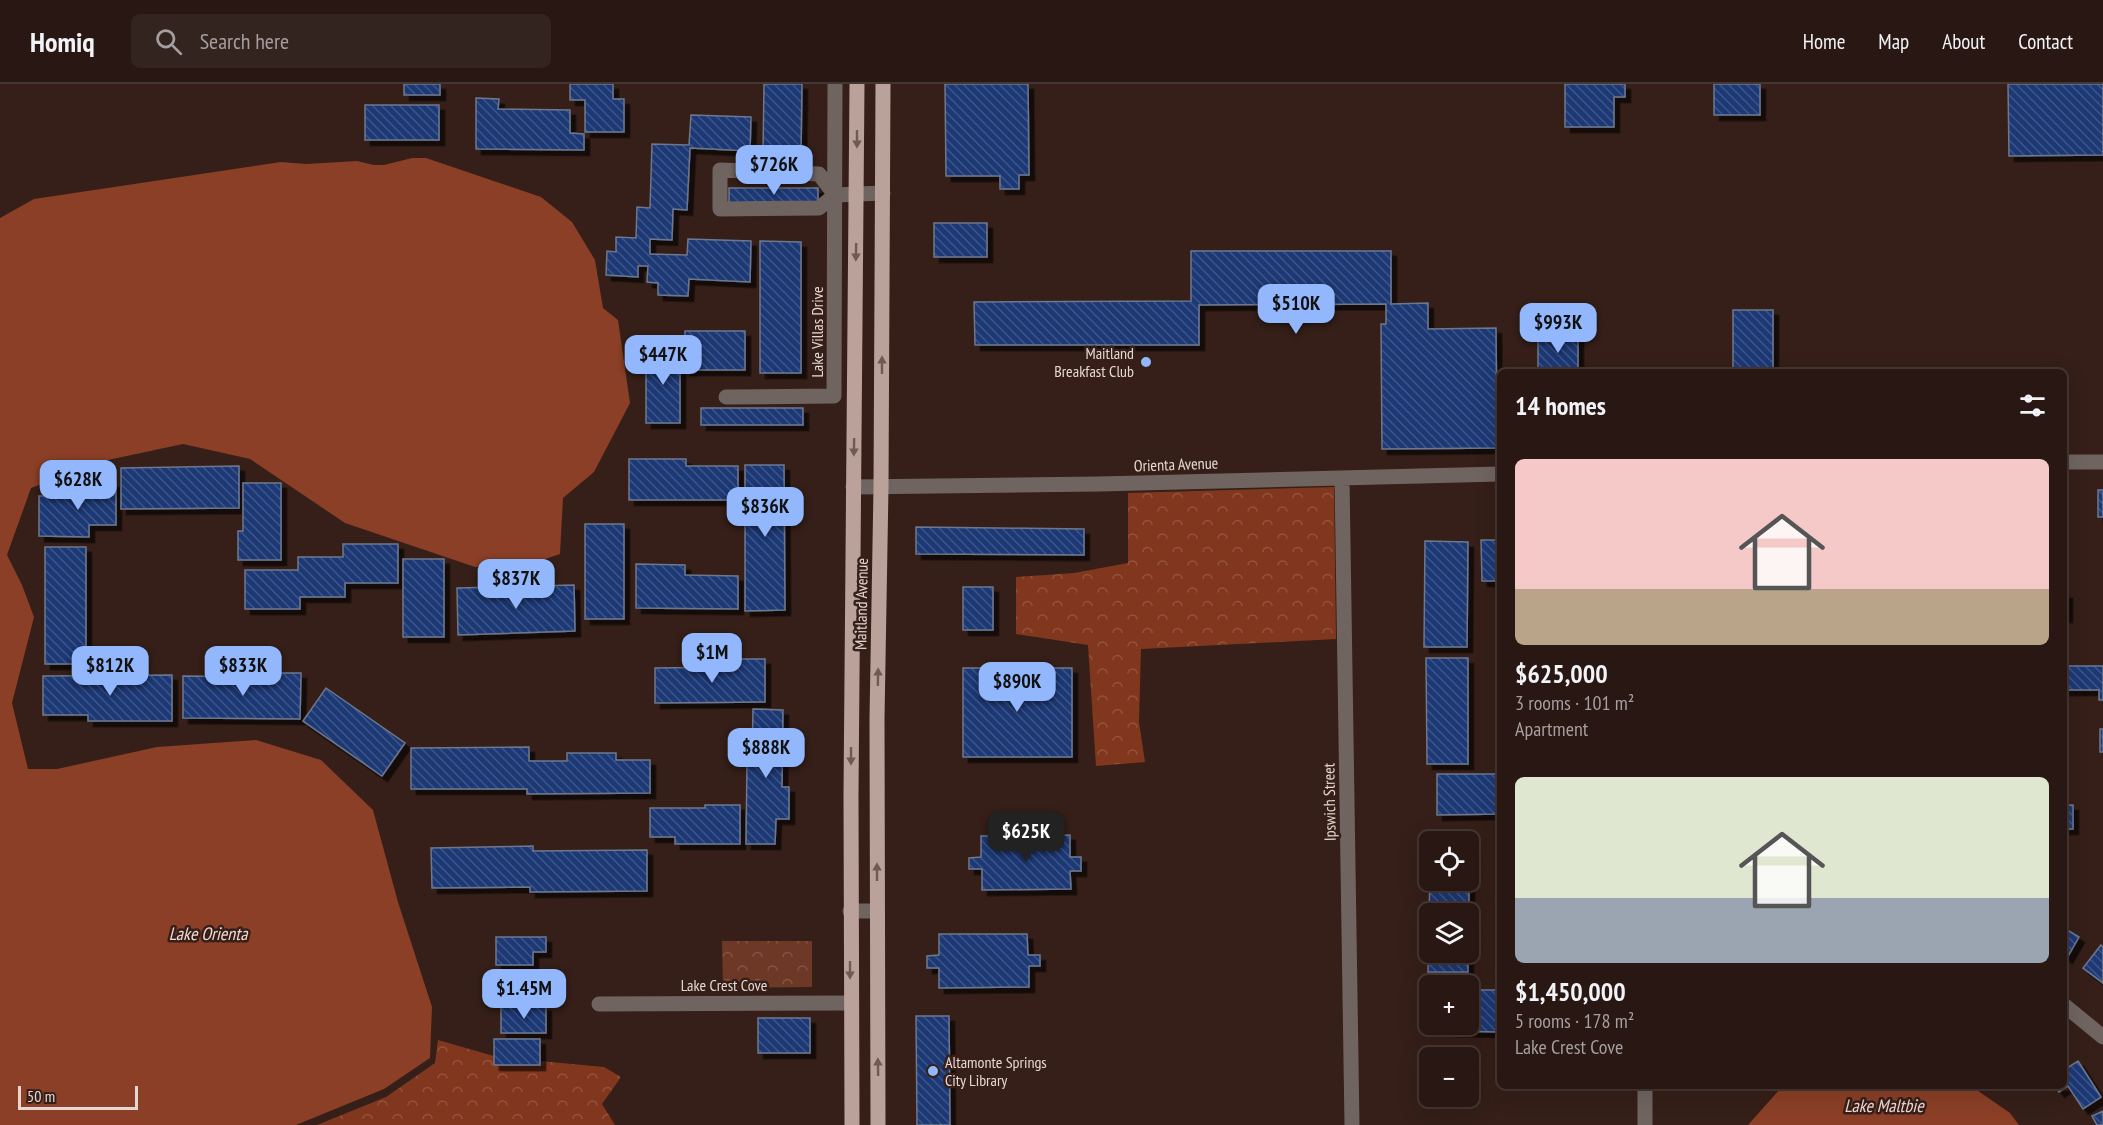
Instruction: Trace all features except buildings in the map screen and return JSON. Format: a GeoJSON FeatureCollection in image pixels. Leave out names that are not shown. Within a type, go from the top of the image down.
{"type":"FeatureCollection","features":[{"type":"Feature","properties":{"kind":"main road","name":"Maitland Avenue"},"geometry":{"type":"LineString","coordinates":[[852,1125],[850,911],[857,84]]}},
{"type":"Feature","properties":{"kind":"main road","name":"Maitland Avenue"},"geometry":{"type":"LineString","coordinates":[[878,1125],[876,911],[883,84]]}},
{"type":"Feature","properties":{"kind":"street","name":"Lake Villas Drive"},"geometry":{"type":"LineString","coordinates":[[726,397],[834,396],[835,84]]}},
{"type":"Feature","properties":{"kind":"street"},"geometry":{"type":"LineString","coordinates":[[835,195],[819,174],[720,170],[720,209],[819,208],[835,195],[883,192]]}},
{"type":"Feature","properties":{"kind":"street"},"geometry":{"type":"LineString","coordinates":[[2067,462],[2103,462]]}},
{"type":"Feature","properties":{"kind":"street","name":"Orienta Avenue"},"geometry":{"type":"LineString","coordinates":[[853,487],[917,488],[1497,474]]}},
{"type":"Feature","properties":{"kind":"street","name":"Ipswich Street"},"geometry":{"type":"LineString","coordinates":[[1342,478],[1352,1125]]}},
{"type":"Feature","properties":{"kind":"street"},"geometry":{"type":"LineString","coordinates":[[850,911],[876,911]]}},
{"type":"Feature","properties":{"kind":"street","name":"Lake Crest Cove"},"geometry":{"type":"LineString","coordinates":[[599,1004],[850,1003]]}},
{"type":"Feature","properties":{"kind":"street"},"geometry":{"type":"LineString","coordinates":[[2067,1007],[2103,1037]]}},
{"type":"Feature","properties":{"kind":"street"},"geometry":{"type":"LineString","coordinates":[[1645,1089],[1646,1125]]}},
{"type":"Feature","properties":{"kind":"green space"},"geometry":{"type":"Polygon","coordinates":[[[1334,487],[1336,639],[1141,649],[1139,722],[1145,762],[1096,766],[1088,645],[1016,634],[1016,577],[1074,573],[1128,563],[1128,493],[1334,487]]]}},
{"type":"Feature","properties":{"kind":"green space"},"geometry":{"type":"Polygon","coordinates":[[[722,941],[812,941],[812,987],[723,988],[722,941]]]}},
{"type":"Feature","properties":{"kind":"green space"},"geometry":{"type":"Polygon","coordinates":[[[438,1040],[497,1057],[604,1067],[621,1077],[602,1104],[615,1125],[317,1125],[386,1097],[435,1063],[438,1040]]]}},
{"type":"Feature","properties":{"kind":"water","name":"Lake Orienta"},"geometry":{"type":"Polygon","coordinates":[[[412,158],[426,158],[541,197],[572,222],[595,260],[603,308],[618,320],[630,403],[594,472],[563,498],[560,554],[522,567],[475,567],[345,523],[250,459],[183,444],[108,460],[31,488],[7,555],[34,617],[12,703],[28,769],[57,769],[157,747],[256,740],[321,760],[373,810],[398,902],[432,1007],[430,1058],[384,1089],[296,1125],[0,1125],[0,218],[34,199],[281,162],[306,164],[357,161],[384,165],[412,158]]]}},
{"type":"Feature","properties":{"kind":"water","name":"Lake Maltbie"},"geometry":{"type":"Polygon","coordinates":[[[1780,1089],[1975,1089],[2010,1113],[2019,1125],[1748,1125],[1780,1089]]]}},
{"type":"Feature","properties":{"kind":"place","name":"Maitland Breakfast Club"},"geometry":{"type":"Point","coordinates":[1146,362]}},
{"type":"Feature","properties":{"kind":"place","name":"Altamonte Springs City Library"},"geometry":{"type":"Point","coordinates":[933,1071]}}]}
